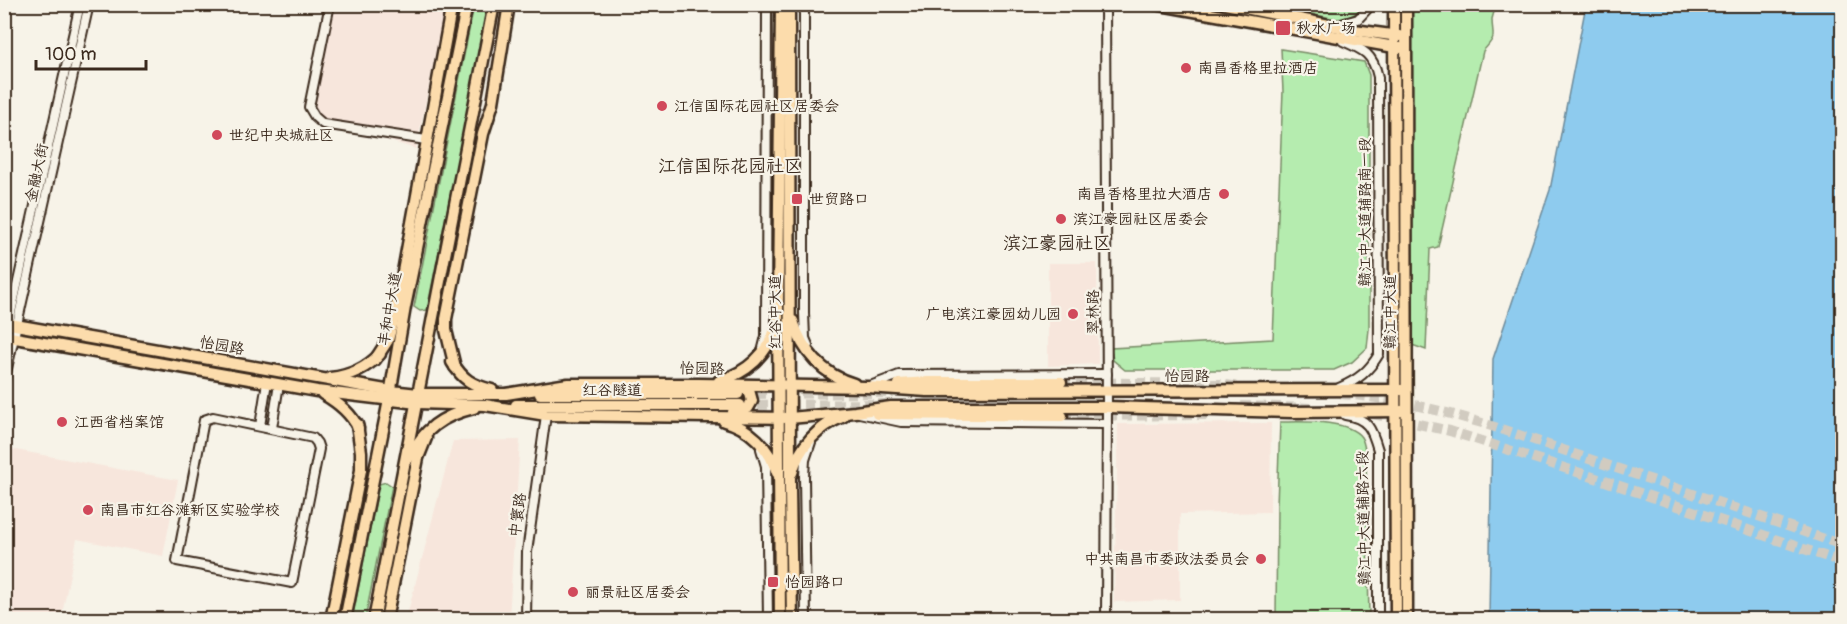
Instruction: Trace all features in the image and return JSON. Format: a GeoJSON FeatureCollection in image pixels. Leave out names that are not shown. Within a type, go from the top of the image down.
{"type":"FeatureCollection","features":[{"type":"Feature","properties":{"kind":"main road"},"geometry":{"type":"LineString","coordinates":[[375,360],[388,340],[396,310],[452,4]]}},
{"type":"Feature","properties":{"kind":"main road","name":"丰和中大道"},"geometry":{"type":"LineString","coordinates":[[345,620],[390,396],[405,307],[467,4]]}},
{"type":"Feature","properties":{"kind":"main road"},"geometry":{"type":"LineString","coordinates":[[374,620],[494,4]]}},
{"type":"Feature","properties":{"kind":"main road"},"geometry":{"type":"LineString","coordinates":[[455,367],[446,330],[447,319],[483,134],[493,103],[509,4]]}},
{"type":"Feature","properties":{"kind":"main road","name":"红谷中大道"},"geometry":{"type":"LineString","coordinates":[[781,4],[778,305],[785,385]]}},
{"type":"Feature","properties":{"kind":"main road","name":"红谷中大道"},"geometry":{"type":"LineString","coordinates":[[780,620],[785,487],[785,385],[790,312],[789,4]]}},
{"type":"Feature","properties":{"kind":"main road"},"geometry":{"type":"LineString","coordinates":[[1155,4],[1399,42]]}},
{"type":"Feature","properties":{"kind":"main road"},"geometry":{"type":"LineString","coordinates":[[1225,4],[1333,31]]}},
{"type":"Feature","properties":{"kind":"main road","name":"赣江中大道"},"geometry":{"type":"LineString","coordinates":[[1394,4],[1399,42],[1400,411],[1396,620]]}},
{"type":"Feature","properties":{"kind":"main road","name":"赣江中大道"},"geometry":{"type":"LineString","coordinates":[[1399,42],[1406,4]]}},
{"type":"Feature","properties":{"kind":"main road"},"geometry":{"type":"LineString","coordinates":[[435,305],[441,338],[455,367],[473,385],[506,394]]}},
{"type":"Feature","properties":{"kind":"main road"},"geometry":{"type":"LineString","coordinates":[[699,384],[731,378],[746,370],[758,359],[774,334],[778,305]]}},
{"type":"Feature","properties":{"kind":"main road"},"geometry":{"type":"LineString","coordinates":[[320,378],[350,374],[375,360],[390,344],[400,326],[405,307]]}},
{"type":"Feature","properties":{"kind":"main road"},"geometry":{"type":"LineString","coordinates":[[790,312],[802,344],[812,358],[827,371],[844,381],[867,387],[928,382],[1061,382]]}},
{"type":"Feature","properties":{"kind":"main road","name":"怡园路"},"geometry":{"type":"LineString","coordinates":[[10,324],[320,378],[390,396]]}},
{"type":"Feature","properties":{"kind":"main road","name":"怡园路"},"geometry":{"type":"LineString","coordinates":[[8,338],[317,391],[485,405],[546,416],[785,418],[891,407],[1107,407],[1292,412],[1400,411]]}},
{"type":"Feature","properties":{"kind":"main road","name":"怡园路"},"geometry":{"type":"LineString","coordinates":[[417,398],[506,394],[567,384],[785,385],[867,387],[927,392],[1400,390]]}},
{"type":"Feature","properties":{"kind":"main road"},"geometry":{"type":"LineString","coordinates":[[699,384],[748,390],[752,401],[748,408],[712,418]]}},
{"type":"Feature","properties":{"kind":"main road"},"geometry":{"type":"LineString","coordinates":[[317,391],[339,405],[357,424],[365,443],[371,483]]}},
{"type":"Feature","properties":{"kind":"main road","name":"红谷隧道"},"geometry":{"type":"LineString","coordinates":[[485,405],[739,399],[506,394]]}},
{"type":"Feature","properties":{"kind":"main road"},"geometry":{"type":"LineString","coordinates":[[401,479],[418,440],[432,426],[456,413],[485,405]]}},
{"type":"Feature","properties":{"kind":"main road","name":"赣江中大道"},"geometry":{"type":"LineString","coordinates":[[1400,411],[1407,620]]}},
{"type":"Feature","properties":{"kind":"main road"},"geometry":{"type":"LineString","coordinates":[[785,487],[801,452],[812,436],[832,421],[855,412],[1062,416]]}},
{"type":"Feature","properties":{"kind":"main road"},"geometry":{"type":"LineString","coordinates":[[712,418],[737,425],[758,439],[769,453],[785,487]]}},
{"type":"Feature","properties":{"kind":"main road"},"geometry":{"type":"LineString","coordinates":[[331,620],[361,470],[357,424]]}},
{"type":"Feature","properties":{"kind":"main road"},"geometry":{"type":"LineString","coordinates":[[386,620],[418,458],[432,426]]}},
{"type":"Feature","properties":{"kind":"main road","name":"红谷中大道"},"geometry":{"type":"LineString","coordinates":[[785,487],[792,620]]}},
{"type":"Feature","properties":{"kind":"street","name":"金融大街"},"geometry":{"type":"LineString","coordinates":[[4,382],[10,324],[80,4]]}},
{"type":"Feature","properties":{"kind":"street","name":"金融大街"},"geometry":{"type":"LineString","coordinates":[[10,324],[89,4]]}},
{"type":"Feature","properties":{"kind":"street"},"geometry":{"type":"LineString","coordinates":[[330,4],[309,107],[315,117],[323,124],[426,140]]}},
{"type":"Feature","properties":{"kind":"street"},"geometry":{"type":"LineString","coordinates":[[758,359],[766,336],[767,4]]}},
{"type":"Feature","properties":{"kind":"street"},"geometry":{"type":"LineString","coordinates":[[804,4],[804,313],[806,338],[812,358]]}},
{"type":"Feature","properties":{"kind":"street","name":"翠林路"},"geometry":{"type":"LineString","coordinates":[[1104,4],[1106,619]]}},
{"type":"Feature","properties":{"kind":"street"},"geometry":{"type":"LineString","coordinates":[[1333,31],[1358,19],[1371,4]]}},
{"type":"Feature","properties":{"kind":"street","name":"赣江中大道辅路南一段"},"geometry":{"type":"LineString","coordinates":[[1333,31],[1370,57],[1375,63],[1378,77],[1378,354],[1364,375],[1334,390]]}},
{"type":"Feature","properties":{"kind":"street"},"geometry":{"type":"LineString","coordinates":[[867,387],[899,375],[1107,374]]}},
{"type":"Feature","properties":{"kind":"street"},"geometry":{"type":"LineString","coordinates":[[260,426],[267,382]]}},
{"type":"Feature","properties":{"kind":"street"},"geometry":{"type":"LineString","coordinates":[[272,428],[279,384]]}},
{"type":"Feature","properties":{"kind":"street"},"geometry":{"type":"LineString","coordinates":[[855,412],[901,422],[1107,423]]}},
{"type":"Feature","properties":{"kind":"street","name":"赣江中大道辅路六段"},"geometry":{"type":"LineString","coordinates":[[1292,412],[1348,415],[1359,418],[1373,432],[1378,450],[1378,620]]}},
{"type":"Feature","properties":{"kind":"street","name":"中寰路"},"geometry":{"type":"LineString","coordinates":[[526,620],[527,552],[546,416]]}},
{"type":"Feature","properties":{"kind":"street"},"geometry":{"type":"LineString","coordinates":[[213,417],[272,428],[313,438],[319,449],[292,583],[177,561],[204,420],[213,417]]}},
{"type":"Feature","properties":{"kind":"street"},"geometry":{"type":"LineString","coordinates":[[806,620],[804,476],[805,460],[812,436]]}},
{"type":"Feature","properties":{"kind":"street"},"geometry":{"type":"LineString","coordinates":[[758,439],[766,466],[768,620]]}},
{"type":"Feature","properties":{"kind":"street"},"geometry":{"type":"LineString","coordinates":[[1074,620],[1106,619]]}},
{"type":"Feature","properties":{"kind":"shaded area"},"geometry":{"type":"Polygon","coordinates":[[[333,5],[446,5],[416,149],[325,121],[311,106],[333,5]]]}},
{"type":"Feature","properties":{"kind":"shaded area","name":"广电滨江豪园幼儿园"},"geometry":{"type":"Polygon","coordinates":[[[1048,263],[1097,263],[1098,364],[1048,366],[1048,263]]]}},
{"type":"Feature","properties":{"kind":"shaded area"},"geometry":{"type":"Polygon","coordinates":[[[1271,423],[1270,512],[1180,514],[1180,600],[1114,602],[1118,424],[1271,423]]]}},
{"type":"Feature","properties":{"kind":"shaded area"},"geometry":{"type":"Polygon","coordinates":[[[520,440],[509,619],[406,619],[453,441],[520,440]]]}},
{"type":"Feature","properties":{"kind":"shaded area","name":"南昌市红谷滩新区实验学校"},"geometry":{"type":"Polygon","coordinates":[[[5,448],[178,480],[163,556],[77,539],[61,619],[5,619],[5,448]]]}},
{"type":"Feature","properties":{"kind":"green space"},"geometry":{"type":"Polygon","coordinates":[[[474,5],[489,5],[427,310],[420,311],[414,307],[474,5]]]}},
{"type":"Feature","properties":{"kind":"green space"},"geometry":{"type":"Polygon","coordinates":[[[1263,5],[1365,5],[1353,15],[1342,20],[1263,5]]]}},
{"type":"Feature","properties":{"kind":"green space"},"geometry":{"type":"Polygon","coordinates":[[[1412,5],[1496,5],[1492,19],[1493,36],[1483,51],[1438,247],[1430,249],[1426,350],[1412,345],[1412,5]]]}},
{"type":"Feature","properties":{"kind":"green space"},"geometry":{"type":"Polygon","coordinates":[[[1281,49],[1364,62],[1369,75],[1369,329],[1367,348],[1352,362],[1334,370],[1125,370],[1113,360],[1111,348],[1273,339],[1283,91],[1281,49]]]}},
{"type":"Feature","properties":{"kind":"green space"},"geometry":{"type":"Polygon","coordinates":[[[1280,422],[1335,424],[1354,431],[1362,439],[1366,455],[1369,619],[1276,619],[1280,422]]]}},
{"type":"Feature","properties":{"kind":"green space"},"geometry":{"type":"Polygon","coordinates":[[[386,482],[392,486],[365,619],[352,619],[379,484],[386,482]]]}},
{"type":"Feature","properties":{"kind":"water"},"geometry":{"type":"Polygon","coordinates":[[[1586,5],[1842,5],[1842,619],[1489,619],[1493,359],[1550,190],[1586,5]]]}},
{"type":"Feature","properties":{"kind":"tunnel"},"geometry":{"type":"LineString","coordinates":[[1061,382],[1220,384],[1239,387]]}},
{"type":"Feature","properties":{"kind":"tunnel"},"geometry":{"type":"LineString","coordinates":[[741,394],[893,393]]}},
{"type":"Feature","properties":{"kind":"tunnel"},"geometry":{"type":"LineString","coordinates":[[1341,394],[1403,403],[1464,418],[1842,545]]}},
{"type":"Feature","properties":{"kind":"tunnel"},"geometry":{"type":"LineString","coordinates":[[743,405],[889,404]]}},
{"type":"Feature","properties":{"kind":"tunnel"},"geometry":{"type":"LineString","coordinates":[[1241,406],[1315,408]]}},
{"type":"Feature","properties":{"kind":"tunnel"},"geometry":{"type":"LineString","coordinates":[[1373,414],[1450,431],[1842,562]]}},
{"type":"Feature","properties":{"kind":"tunnel"},"geometry":{"type":"LineString","coordinates":[[1062,416],[1208,415]]}},
{"type":"Feature","properties":{"kind":"place","name":"秋水广场"},"geometry":{"type":"Point","coordinates":[1283,28]}},
{"type":"Feature","properties":{"kind":"place","name":"南昌香格里拉酒店"},"geometry":{"type":"Point","coordinates":[1186,68]}},
{"type":"Feature","properties":{"kind":"place","name":"江信国际花园社区居委会"},"geometry":{"type":"Point","coordinates":[662,106]}},
{"type":"Feature","properties":{"kind":"place","name":"世纪中央城社区"},"geometry":{"type":"Point","coordinates":[217,135]}},
{"type":"Feature","properties":{"kind":"place","name":"南昌香格里拉大酒店"},"geometry":{"type":"Point","coordinates":[1224,194]}},
{"type":"Feature","properties":{"kind":"place","name":"世贸路口"},"geometry":{"type":"Point","coordinates":[797,199]}},
{"type":"Feature","properties":{"kind":"place","name":"滨江豪园社区居委会"},"geometry":{"type":"Point","coordinates":[1061,219]}},
{"type":"Feature","properties":{"kind":"place","name":"广电滨江豪园幼儿园"},"geometry":{"type":"Point","coordinates":[1073,314]}},
{"type":"Feature","properties":{"kind":"place","name":"江西省档案馆"},"geometry":{"type":"Point","coordinates":[62,422]}},
{"type":"Feature","properties":{"kind":"place","name":"南昌市红谷滩新区实验学校"},"geometry":{"type":"Point","coordinates":[88,510]}},
{"type":"Feature","properties":{"kind":"place","name":"中共南昌市委政法委员会"},"geometry":{"type":"Point","coordinates":[1261,559]}},
{"type":"Feature","properties":{"kind":"place","name":"怡园路口"},"geometry":{"type":"Point","coordinates":[773,582]}},
{"type":"Feature","properties":{"kind":"place","name":"丽景社区居委会"},"geometry":{"type":"Point","coordinates":[573,592]}},
{"type":"Feature","properties":{"kind":"district","name":"江信国际花园社区"},"geometry":{"type":"Point","coordinates":[730,166]}},
{"type":"Feature","properties":{"kind":"district","name":"滨江豪园社区"},"geometry":{"type":"Point","coordinates":[1057,243]}}]}
